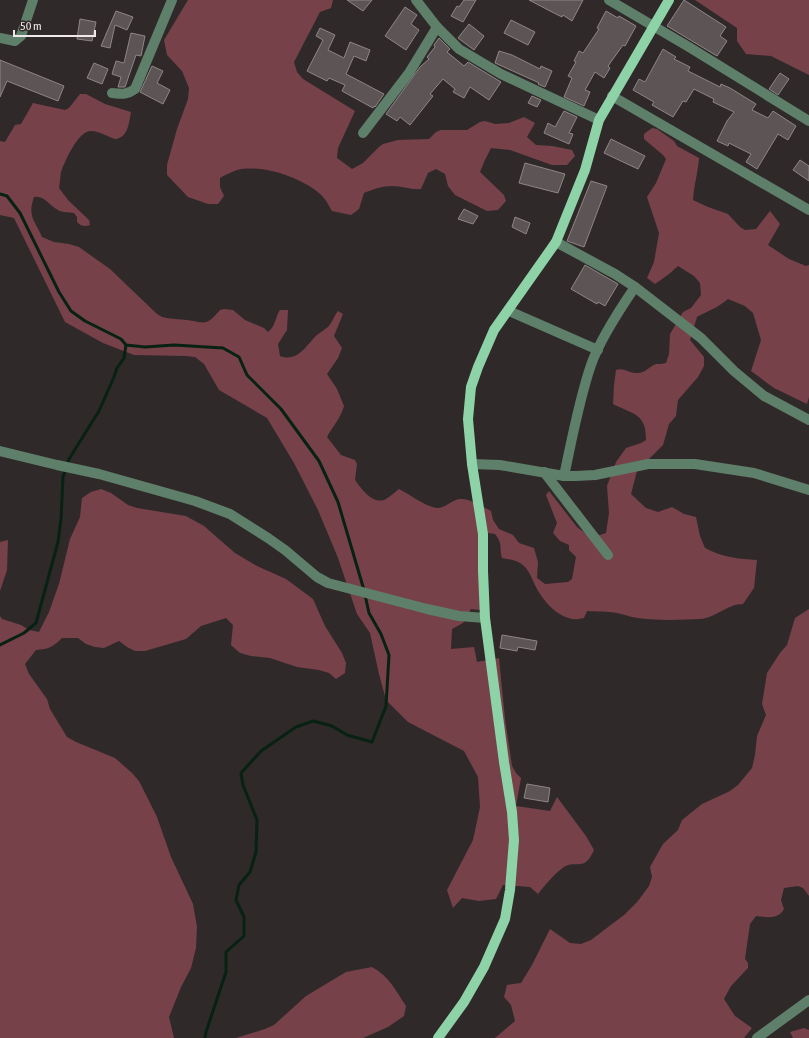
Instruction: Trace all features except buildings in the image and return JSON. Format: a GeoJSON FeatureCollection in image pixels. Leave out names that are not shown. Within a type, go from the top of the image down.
{"type":"FeatureCollection","features":[{"type":"Feature","properties":{"kind":"main road"},"geometry":{"type":"LineString","coordinates":[[438,1038],[464,1002],[484,967],[505,919],[510,890],[514,840],[512,812],[485,618],[483,534],[472,464],[468,419],[471,387],[494,330],[509,311],[556,242],[585,170],[599,120],[669,0]]}},
{"type":"Feature","properties":{"kind":"street"},"geometry":{"type":"LineString","coordinates":[[0,38],[15,41],[22,36],[33,0]]}},
{"type":"Feature","properties":{"kind":"street"},"geometry":{"type":"LineString","coordinates":[[112,93],[130,93],[135,89],[172,0]]}},
{"type":"Feature","properties":{"kind":"street"},"geometry":{"type":"LineString","coordinates":[[416,0],[437,27],[459,49],[501,74],[599,120]]}},
{"type":"Feature","properties":{"kind":"street"},"geometry":{"type":"LineString","coordinates":[[609,0],[809,121]]}},
{"type":"Feature","properties":{"kind":"street"},"geometry":{"type":"LineString","coordinates":[[362,133],[409,73],[437,27]]}},
{"type":"Feature","properties":{"kind":"street"},"geometry":{"type":"LineString","coordinates":[[612,96],[809,210]]}},
{"type":"Feature","properties":{"kind":"street"},"geometry":{"type":"LineString","coordinates":[[556,242],[615,274],[635,287],[701,338],[744,381],[764,396],[809,420]]}},
{"type":"Feature","properties":{"kind":"street"},"geometry":{"type":"LineString","coordinates":[[564,476],[592,364],[605,334],[635,287]]}},
{"type":"Feature","properties":{"kind":"street"},"geometry":{"type":"LineString","coordinates":[[509,311],[598,350]]}},
{"type":"Feature","properties":{"kind":"street"},"geometry":{"type":"LineString","coordinates":[[0,451],[99,474],[195,501],[230,514],[279,546],[317,577],[328,583],[427,609],[459,616],[485,618]]}},
{"type":"Feature","properties":{"kind":"street"},"geometry":{"type":"LineString","coordinates":[[472,464],[500,465],[564,476],[595,475],[648,464],[695,464],[754,473],[809,490]]}},
{"type":"Feature","properties":{"kind":"street"},"geometry":{"type":"LineString","coordinates":[[544,472],[608,555]]}},
{"type":"Feature","properties":{"kind":"street"},"geometry":{"type":"LineString","coordinates":[[757,1038],[809,1000]]}},
{"type":"Feature","properties":{"kind":"shaded area"},"geometry":{"type":"Polygon","coordinates":[[[188,0],[333,0],[331,8],[320,12],[294,62],[297,72],[303,79],[355,111],[338,148],[337,158],[352,169],[363,163],[383,144],[398,140],[429,139],[436,132],[441,130],[467,130],[480,122],[485,121],[495,124],[509,123],[524,117],[535,123],[527,137],[536,145],[552,146],[572,150],[575,156],[567,165],[552,165],[510,150],[491,148],[480,172],[504,195],[506,201],[498,210],[487,211],[455,195],[448,186],[445,174],[436,169],[428,173],[421,189],[388,186],[364,193],[359,209],[351,215],[332,211],[321,195],[302,182],[268,170],[237,170],[220,178],[220,187],[224,196],[218,204],[208,204],[188,197],[167,175],[167,165],[177,129],[188,99],[189,88],[182,71],[167,55],[164,40],[188,0]]]}},
{"type":"Feature","properties":{"kind":"shaded area"},"geometry":{"type":"Polygon","coordinates":[[[695,0],[809,0],[809,75],[771,56],[746,54],[737,41],[737,28],[695,0]]]}},
{"type":"Feature","properties":{"kind":"shaded area"},"geometry":{"type":"Polygon","coordinates":[[[80,94],[86,94],[105,104],[131,112],[127,129],[123,136],[115,139],[91,131],[86,132],[77,141],[61,172],[59,188],[68,200],[89,220],[90,225],[81,225],[77,222],[77,217],[74,213],[60,211],[44,199],[34,197],[31,209],[32,214],[42,237],[54,242],[79,247],[110,269],[162,317],[206,322],[212,319],[220,310],[233,310],[245,320],[264,328],[268,332],[273,327],[280,310],[288,310],[287,330],[278,344],[280,356],[291,357],[299,354],[316,336],[331,324],[338,311],[343,314],[334,336],[342,348],[338,358],[327,374],[337,389],[344,406],[339,418],[327,437],[341,455],[355,460],[357,464],[355,480],[368,495],[381,501],[399,489],[436,508],[442,507],[459,499],[463,499],[471,501],[491,511],[493,520],[499,529],[513,535],[519,543],[534,548],[538,562],[537,578],[545,584],[568,582],[572,579],[576,557],[569,550],[569,545],[560,541],[553,533],[557,523],[546,495],[549,491],[577,527],[585,533],[600,535],[606,533],[609,513],[607,486],[616,462],[626,448],[646,440],[644,425],[641,420],[633,413],[613,404],[616,370],[622,369],[635,373],[641,373],[656,364],[666,363],[669,354],[670,334],[683,312],[691,308],[701,295],[700,283],[694,276],[678,266],[655,284],[647,278],[654,262],[659,233],[647,197],[656,183],[666,159],[644,139],[644,134],[652,128],[657,129],[674,141],[677,146],[699,158],[693,200],[728,214],[740,227],[745,230],[756,229],[770,211],[780,224],[768,245],[789,259],[806,266],[809,265],[809,397],[807,404],[774,388],[751,371],[761,340],[753,313],[745,306],[728,299],[717,307],[697,317],[690,340],[704,357],[704,366],[698,377],[678,400],[676,416],[669,424],[663,445],[637,471],[631,494],[646,508],[658,512],[672,507],[684,514],[696,517],[700,536],[705,548],[717,554],[730,557],[757,560],[754,588],[743,604],[732,606],[711,616],[700,619],[649,619],[632,617],[614,612],[587,611],[584,618],[569,618],[556,612],[545,601],[523,565],[516,561],[502,558],[500,543],[497,537],[495,534],[488,533],[487,573],[489,611],[471,609],[463,623],[452,629],[451,649],[474,647],[477,662],[499,658],[505,719],[512,766],[521,778],[516,806],[550,811],[557,797],[586,836],[594,850],[587,861],[580,864],[568,865],[560,870],[550,879],[538,894],[530,887],[503,885],[496,899],[479,901],[462,898],[453,908],[447,890],[473,840],[480,807],[478,777],[464,751],[408,722],[386,700],[370,633],[357,614],[338,558],[318,510],[294,463],[267,418],[219,390],[204,364],[195,357],[134,355],[103,343],[65,322],[14,218],[0,215],[0,141],[5,142],[15,125],[21,124],[33,103],[65,110],[69,108],[80,94]]]}},
{"type":"Feature","properties":{"kind":"shaded area"},"geometry":{"type":"Polygon","coordinates":[[[101,489],[111,493],[128,505],[137,508],[186,516],[204,526],[235,553],[257,566],[286,579],[313,599],[325,626],[342,653],[346,663],[345,673],[336,679],[329,673],[319,670],[297,667],[270,658],[240,653],[231,645],[233,625],[226,618],[201,626],[186,639],[145,651],[135,651],[119,641],[104,648],[95,647],[86,644],[78,638],[62,638],[50,647],[36,650],[25,664],[29,674],[47,699],[50,709],[67,737],[115,758],[139,781],[157,817],[171,857],[193,904],[197,927],[196,948],[191,968],[181,987],[169,1017],[174,1038],[0,1038],[0,616],[2,619],[21,625],[29,630],[39,632],[49,612],[59,584],[70,539],[80,517],[82,498],[91,492],[101,489]]]}},
{"type":"Feature","properties":{"kind":"shaded area"},"geometry":{"type":"Polygon","coordinates":[[[8,540],[7,570],[0,591],[0,542],[8,540]]]}},
{"type":"Feature","properties":{"kind":"shaded area"},"geometry":{"type":"Polygon","coordinates":[[[809,609],[809,896],[803,888],[798,886],[784,888],[781,900],[784,909],[782,912],[779,915],[772,917],[756,916],[750,924],[745,959],[748,963],[748,968],[731,986],[724,999],[735,1016],[752,1028],[744,1038],[495,1038],[515,1021],[511,1005],[504,997],[507,985],[521,983],[550,929],[570,943],[581,944],[591,940],[624,915],[638,901],[649,886],[652,877],[650,867],[663,844],[678,830],[682,820],[702,804],[730,791],[738,785],[752,768],[757,736],[766,715],[762,704],[767,673],[787,645],[795,618],[809,609]]]}},
{"type":"Feature","properties":{"kind":"shaded area"},"geometry":{"type":"Polygon","coordinates":[[[372,967],[388,979],[406,1006],[404,1016],[388,1027],[363,1038],[236,1038],[274,1025],[306,996],[346,972],[372,967]]]}},
{"type":"Feature","properties":{"kind":"shaded area"},"geometry":{"type":"Polygon","coordinates":[[[804,1028],[809,1030],[809,1038],[793,1038],[790,1032],[804,1028]]]}},
{"type":"Feature","properties":{"kind":"waterway"},"geometry":{"type":"LineString","coordinates":[[0,194],[7,196],[20,213],[59,292],[71,311],[85,321],[121,339],[126,345],[145,347],[174,345],[223,348],[239,357],[247,375],[281,409],[319,461],[338,502],[364,590]]}},
{"type":"Feature","properties":{"kind":"waterway"},"geometry":{"type":"LineString","coordinates":[[0,645],[24,633],[36,623],[58,542],[61,519],[63,477],[69,459],[99,411],[117,368],[124,358],[126,345]]}},
{"type":"Feature","properties":{"kind":"waterway"},"geometry":{"type":"LineString","coordinates":[[205,1038],[226,972],[226,952],[244,936],[244,917],[236,900],[239,885],[250,872],[256,852],[257,820],[243,785],[241,773],[261,751],[296,727],[313,721],[332,726],[347,735],[372,742],[386,706],[389,655],[381,634],[369,613],[365,595]]}}]}
